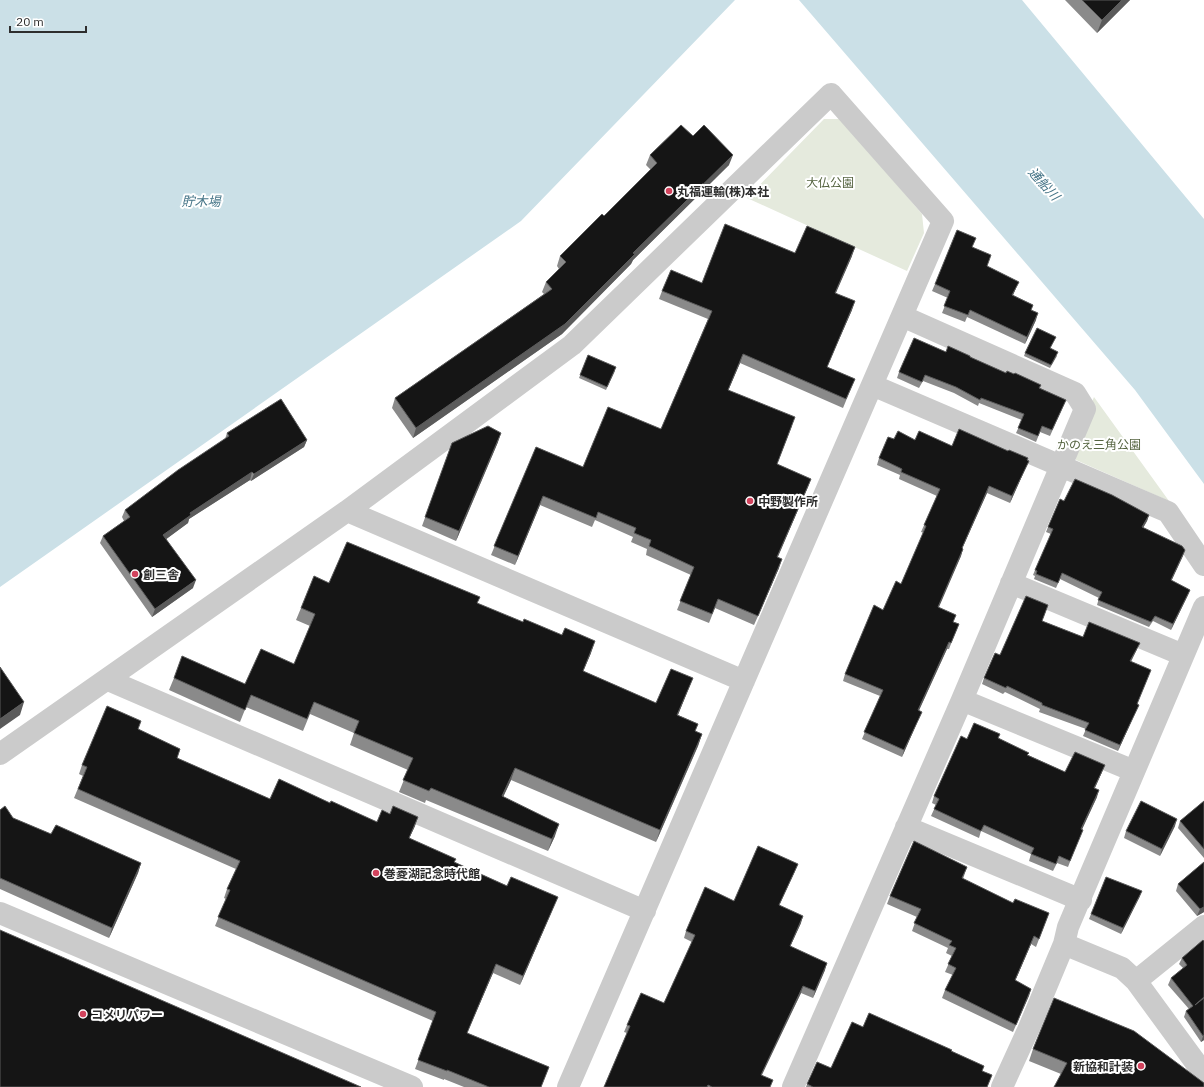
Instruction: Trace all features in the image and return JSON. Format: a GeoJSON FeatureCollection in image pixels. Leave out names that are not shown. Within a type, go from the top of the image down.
{"type":"FeatureCollection","features":[{"type":"Feature","properties":{"kind":"street"},"geometry":{"type":"LineString","coordinates":[[0,754],[108,680],[347,511],[572,345],[831,94],[944,221],[568,1087]]}},
{"type":"Feature","properties":{"kind":"street"},"geometry":{"type":"LineString","coordinates":[[793,1087],[962,700],[1060,465],[1085,409],[1075,393],[902,316]]}},
{"type":"Feature","properties":{"kind":"street"},"geometry":{"type":"LineString","coordinates":[[872,385],[1168,512],[1204,565]]}},
{"type":"Feature","properties":{"kind":"street"},"geometry":{"type":"LineString","coordinates":[[347,511],[744,681]]}},
{"type":"Feature","properties":{"kind":"street"},"geometry":{"type":"LineString","coordinates":[[1011,583],[1183,655]]}},
{"type":"Feature","properties":{"kind":"street"},"geometry":{"type":"LineString","coordinates":[[1002,1087],[1029,1028],[1064,944],[1068,927],[1204,607]]}},
{"type":"Feature","properties":{"kind":"street"},"geometry":{"type":"LineString","coordinates":[[108,680],[645,911]]}},
{"type":"Feature","properties":{"kind":"street"},"geometry":{"type":"LineString","coordinates":[[962,700],[1134,771]]}},
{"type":"Feature","properties":{"kind":"street"},"geometry":{"type":"LineString","coordinates":[[906,827],[1080,900]]}},
{"type":"Feature","properties":{"kind":"street"},"geometry":{"type":"LineString","coordinates":[[0,913],[412,1087]]}},
{"type":"Feature","properties":{"kind":"street"},"geometry":{"type":"LineString","coordinates":[[1136,981],[1204,926]]}},
{"type":"Feature","properties":{"kind":"street"},"geometry":{"type":"LineString","coordinates":[[1064,944],[1122,968],[1136,981],[1204,1074]]}},
{"type":"Feature","properties":{"kind":"green space","name":"大仏公園"},"geometry":{"type":"Polygon","coordinates":[[[824,119],[841,119],[922,214],[924,233],[907,271],[747,198],[824,119]]]}},
{"type":"Feature","properties":{"kind":"green space","name":"かのえ三角公園"},"geometry":{"type":"Polygon","coordinates":[[[1094,397],[1169,501],[1076,460],[1071,449],[1094,397]]]}},
{"type":"Feature","properties":{"kind":"water","name":"貯木場"},"geometry":{"type":"Polygon","coordinates":[[[0,0],[735,0],[521,221],[0,587],[0,0]]]}},
{"type":"Feature","properties":{"kind":"water","name":"通船川"},"geometry":{"type":"Polygon","coordinates":[[[799,0],[1022,0],[1204,219],[1204,484],[1135,390],[799,0]]]}},
{"type":"Feature","properties":{"kind":"building"},"geometry":{"type":"Polygon","coordinates":[[[1082,0],[1122,0],[1102,20],[1082,0]]]}},
{"type":"Feature","properties":{"kind":"building"},"geometry":{"type":"Polygon","coordinates":[[[681,125],[693,136],[704,125],[733,155],[633,253],[635,254],[565,324],[416,428],[395,398],[552,289],[546,282],[566,262],[560,256],[602,214],[604,216],[657,163],[650,155],[681,125]]]}},
{"type":"Feature","properties":{"kind":"building"},"geometry":{"type":"Polygon","coordinates":[[[725,224],[795,253],[807,226],[855,247],[835,293],[855,301],[827,367],[855,379],[846,399],[743,354],[728,390],[795,417],[777,464],[811,479],[777,557],[782,559],[758,616],[718,599],[712,614],[680,601],[694,567],[649,546],[651,540],[634,533],[636,528],[598,512],[596,518],[543,496],[518,556],[494,546],[536,447],[583,467],[608,407],[661,429],[712,311],[662,291],[671,270],[702,283],[725,224]]]}},
{"type":"Feature","properties":{"kind":"building"},"geometry":{"type":"Polygon","coordinates":[[[957,230],[976,238],[972,247],[991,255],[987,266],[1019,282],[1012,295],[1033,305],[1031,310],[1038,313],[1027,337],[970,310],[968,315],[944,306],[950,291],[935,284],[957,230]]]}},
{"type":"Feature","properties":{"kind":"building"},"geometry":{"type":"Polygon","coordinates":[[[1037,328],[1056,337],[1050,348],[1058,352],[1051,365],[1025,353],[1037,328]]]}},
{"type":"Feature","properties":{"kind":"building"},"geometry":{"type":"Polygon","coordinates":[[[914,338],[946,352],[948,346],[1006,373],[1007,371],[1014,374],[1015,373],[1041,385],[1039,388],[1066,400],[1052,430],[1042,426],[1038,436],[1018,428],[1024,414],[981,398],[980,400],[956,387],[925,375],[922,382],[899,372],[914,338]]]}},
{"type":"Feature","properties":{"kind":"building"},"geometry":{"type":"Polygon","coordinates":[[[588,355],[616,367],[607,387],[580,375],[588,355]]]}},
{"type":"Feature","properties":{"kind":"building"},"geometry":{"type":"Polygon","coordinates":[[[281,399],[307,440],[254,474],[252,472],[190,513],[191,515],[163,535],[196,580],[155,609],[103,536],[130,517],[125,510],[178,470],[229,436],[227,433],[281,399]]]}},
{"type":"Feature","properties":{"kind":"building"},"geometry":{"type":"Polygon","coordinates":[[[488,426],[501,433],[459,531],[425,517],[452,443],[488,426]]]}},
{"type":"Feature","properties":{"kind":"building"},"geometry":{"type":"Polygon","coordinates":[[[959,429],[1008,451],[1009,450],[1028,458],[1027,460],[1029,461],[1012,496],[989,486],[962,548],[963,549],[938,607],[956,615],[953,622],[959,624],[951,643],[949,642],[918,710],[922,712],[904,750],[864,732],[883,690],[845,674],[874,605],[883,610],[896,581],[901,584],[940,489],[901,472],[902,469],[879,458],[888,437],[894,439],[898,431],[915,440],[919,431],[952,446],[959,429]]]}},
{"type":"Feature","properties":{"kind":"building"},"geometry":{"type":"Polygon","coordinates":[[[1075,479],[1112,495],[1149,515],[1142,527],[1182,546],[1185,550],[1171,580],[1190,590],[1173,624],[1155,616],[1151,622],[1098,600],[1102,592],[1062,573],[1058,583],[1036,574],[1037,571],[1035,570],[1053,529],[1048,527],[1060,499],[1064,501],[1075,479]]]}},
{"type":"Feature","properties":{"kind":"building"},"geometry":{"type":"Polygon","coordinates":[[[347,542],[480,597],[477,603],[523,622],[524,619],[562,635],[565,628],[595,641],[583,671],[656,703],[671,669],[693,678],[677,715],[698,724],[695,731],[702,734],[660,830],[515,768],[502,796],[559,824],[552,839],[431,788],[429,791],[403,780],[413,758],[354,733],[359,721],[314,702],[307,719],[251,695],[245,710],[174,678],[182,656],[245,684],[261,649],[294,664],[315,614],[301,608],[314,576],[329,583],[347,542]]]}},
{"type":"Feature","properties":{"kind":"building"},"geometry":{"type":"Polygon","coordinates":[[[1026,596],[1048,605],[1042,621],[1083,637],[1089,622],[1140,643],[1130,661],[1151,670],[1137,704],[1139,705],[1120,745],[1085,730],[1089,723],[1042,705],[1042,703],[1007,686],[1006,688],[984,678],[995,653],[1000,655],[1026,596]]]}},
{"type":"Feature","properties":{"kind":"building"},"geometry":{"type":"Polygon","coordinates":[[[0,667],[24,702],[0,719],[0,667]]]}},
{"type":"Feature","properties":{"kind":"building"},"geometry":{"type":"Polygon","coordinates":[[[107,706],[141,721],[138,729],[180,749],[177,758],[270,799],[279,779],[330,803],[331,801],[377,822],[382,810],[390,814],[393,806],[418,817],[409,838],[456,859],[454,862],[507,886],[511,877],[558,897],[523,976],[496,964],[467,1033],[549,1067],[541,1087],[489,1087],[418,1060],[436,1012],[218,917],[230,890],[227,889],[240,861],[78,789],[87,767],[82,765],[107,706]]]}},
{"type":"Feature","properties":{"kind":"building"},"geometry":{"type":"Polygon","coordinates":[[[974,723],[1000,734],[998,738],[1029,753],[1027,755],[1065,772],[1075,752],[1105,765],[1094,788],[1099,790],[1081,829],[1083,830],[1070,861],[1059,856],[1056,864],[1031,854],[1034,848],[984,825],[981,831],[934,809],[939,799],[934,796],[961,736],[967,739],[974,723]]]}},
{"type":"Feature","properties":{"kind":"building"},"geometry":{"type":"Polygon","coordinates":[[[1141,801],[1177,819],[1162,849],[1126,831],[1141,801]]]}},
{"type":"Feature","properties":{"kind":"building"},"geometry":{"type":"Polygon","coordinates":[[[1204,801],[1204,849],[1180,821],[1204,801]]]}},
{"type":"Feature","properties":{"kind":"building"},"geometry":{"type":"Polygon","coordinates":[[[5,806],[13,818],[51,834],[56,825],[141,863],[112,928],[0,878],[0,810],[5,806]]]}},
{"type":"Feature","properties":{"kind":"building"},"geometry":{"type":"Polygon","coordinates":[[[914,841],[967,867],[962,878],[1013,903],[1015,899],[1049,913],[1039,939],[1034,936],[1015,980],[1031,989],[1016,1025],[945,990],[956,968],[948,964],[956,948],[949,945],[952,941],[914,923],[921,909],[890,896],[914,841]]]}},
{"type":"Feature","properties":{"kind":"building"},"geometry":{"type":"Polygon","coordinates":[[[758,846],[798,864],[779,905],[803,916],[790,946],[827,963],[815,991],[803,986],[761,1075],[773,1080],[770,1087],[712,1087],[708,1085],[707,1087],[604,1087],[630,1026],[627,1025],[641,993],[664,1003],[695,935],[686,931],[705,887],[734,901],[758,846]]]}},
{"type":"Feature","properties":{"kind":"building"},"geometry":{"type":"Polygon","coordinates":[[[1204,862],[1204,907],[1200,909],[1178,884],[1204,862]]]}},
{"type":"Feature","properties":{"kind":"building"},"geometry":{"type":"Polygon","coordinates":[[[1106,877],[1142,891],[1123,928],[1091,914],[1106,877]]]}},
{"type":"Feature","properties":{"kind":"building","name":"コメリパワー"},"geometry":{"type":"Polygon","coordinates":[[[0,930],[361,1087],[0,1087],[0,930]]]}},
{"type":"Feature","properties":{"kind":"building"},"geometry":{"type":"Polygon","coordinates":[[[1203,940],[1204,997],[1195,1005],[1204,998],[1203,1036],[1186,1011],[1193,1006],[1171,978],[1187,965],[1182,958],[1203,940]]]}},
{"type":"Feature","properties":{"kind":"building"},"geometry":{"type":"Polygon","coordinates":[[[1054,998],[1134,1031],[1204,1083],[1204,1087],[1054,1087],[1067,1063],[1033,1049],[1054,998]]]}},
{"type":"Feature","properties":{"kind":"building"},"geometry":{"type":"Polygon","coordinates":[[[869,1013],[984,1066],[982,1071],[992,1075],[987,1087],[813,1087],[807,1084],[817,1062],[831,1068],[852,1022],[863,1027],[869,1013]]]}},
{"type":"Feature","properties":{"kind":"place","name":"丸福運輸(株)本社"},"geometry":{"type":"Point","coordinates":[669,191]}},
{"type":"Feature","properties":{"kind":"place","name":"中野製作所"},"geometry":{"type":"Point","coordinates":[750,501]}},
{"type":"Feature","properties":{"kind":"place","name":"創三舎"},"geometry":{"type":"Point","coordinates":[135,574]}},
{"type":"Feature","properties":{"kind":"place","name":"巻菱湖記念時代館"},"geometry":{"type":"Point","coordinates":[376,873]}},
{"type":"Feature","properties":{"kind":"place","name":"コメリパワー"},"geometry":{"type":"Point","coordinates":[83,1014]}},
{"type":"Feature","properties":{"kind":"place","name":"新協和計装"},"geometry":{"type":"Point","coordinates":[1141,1066]}}]}
